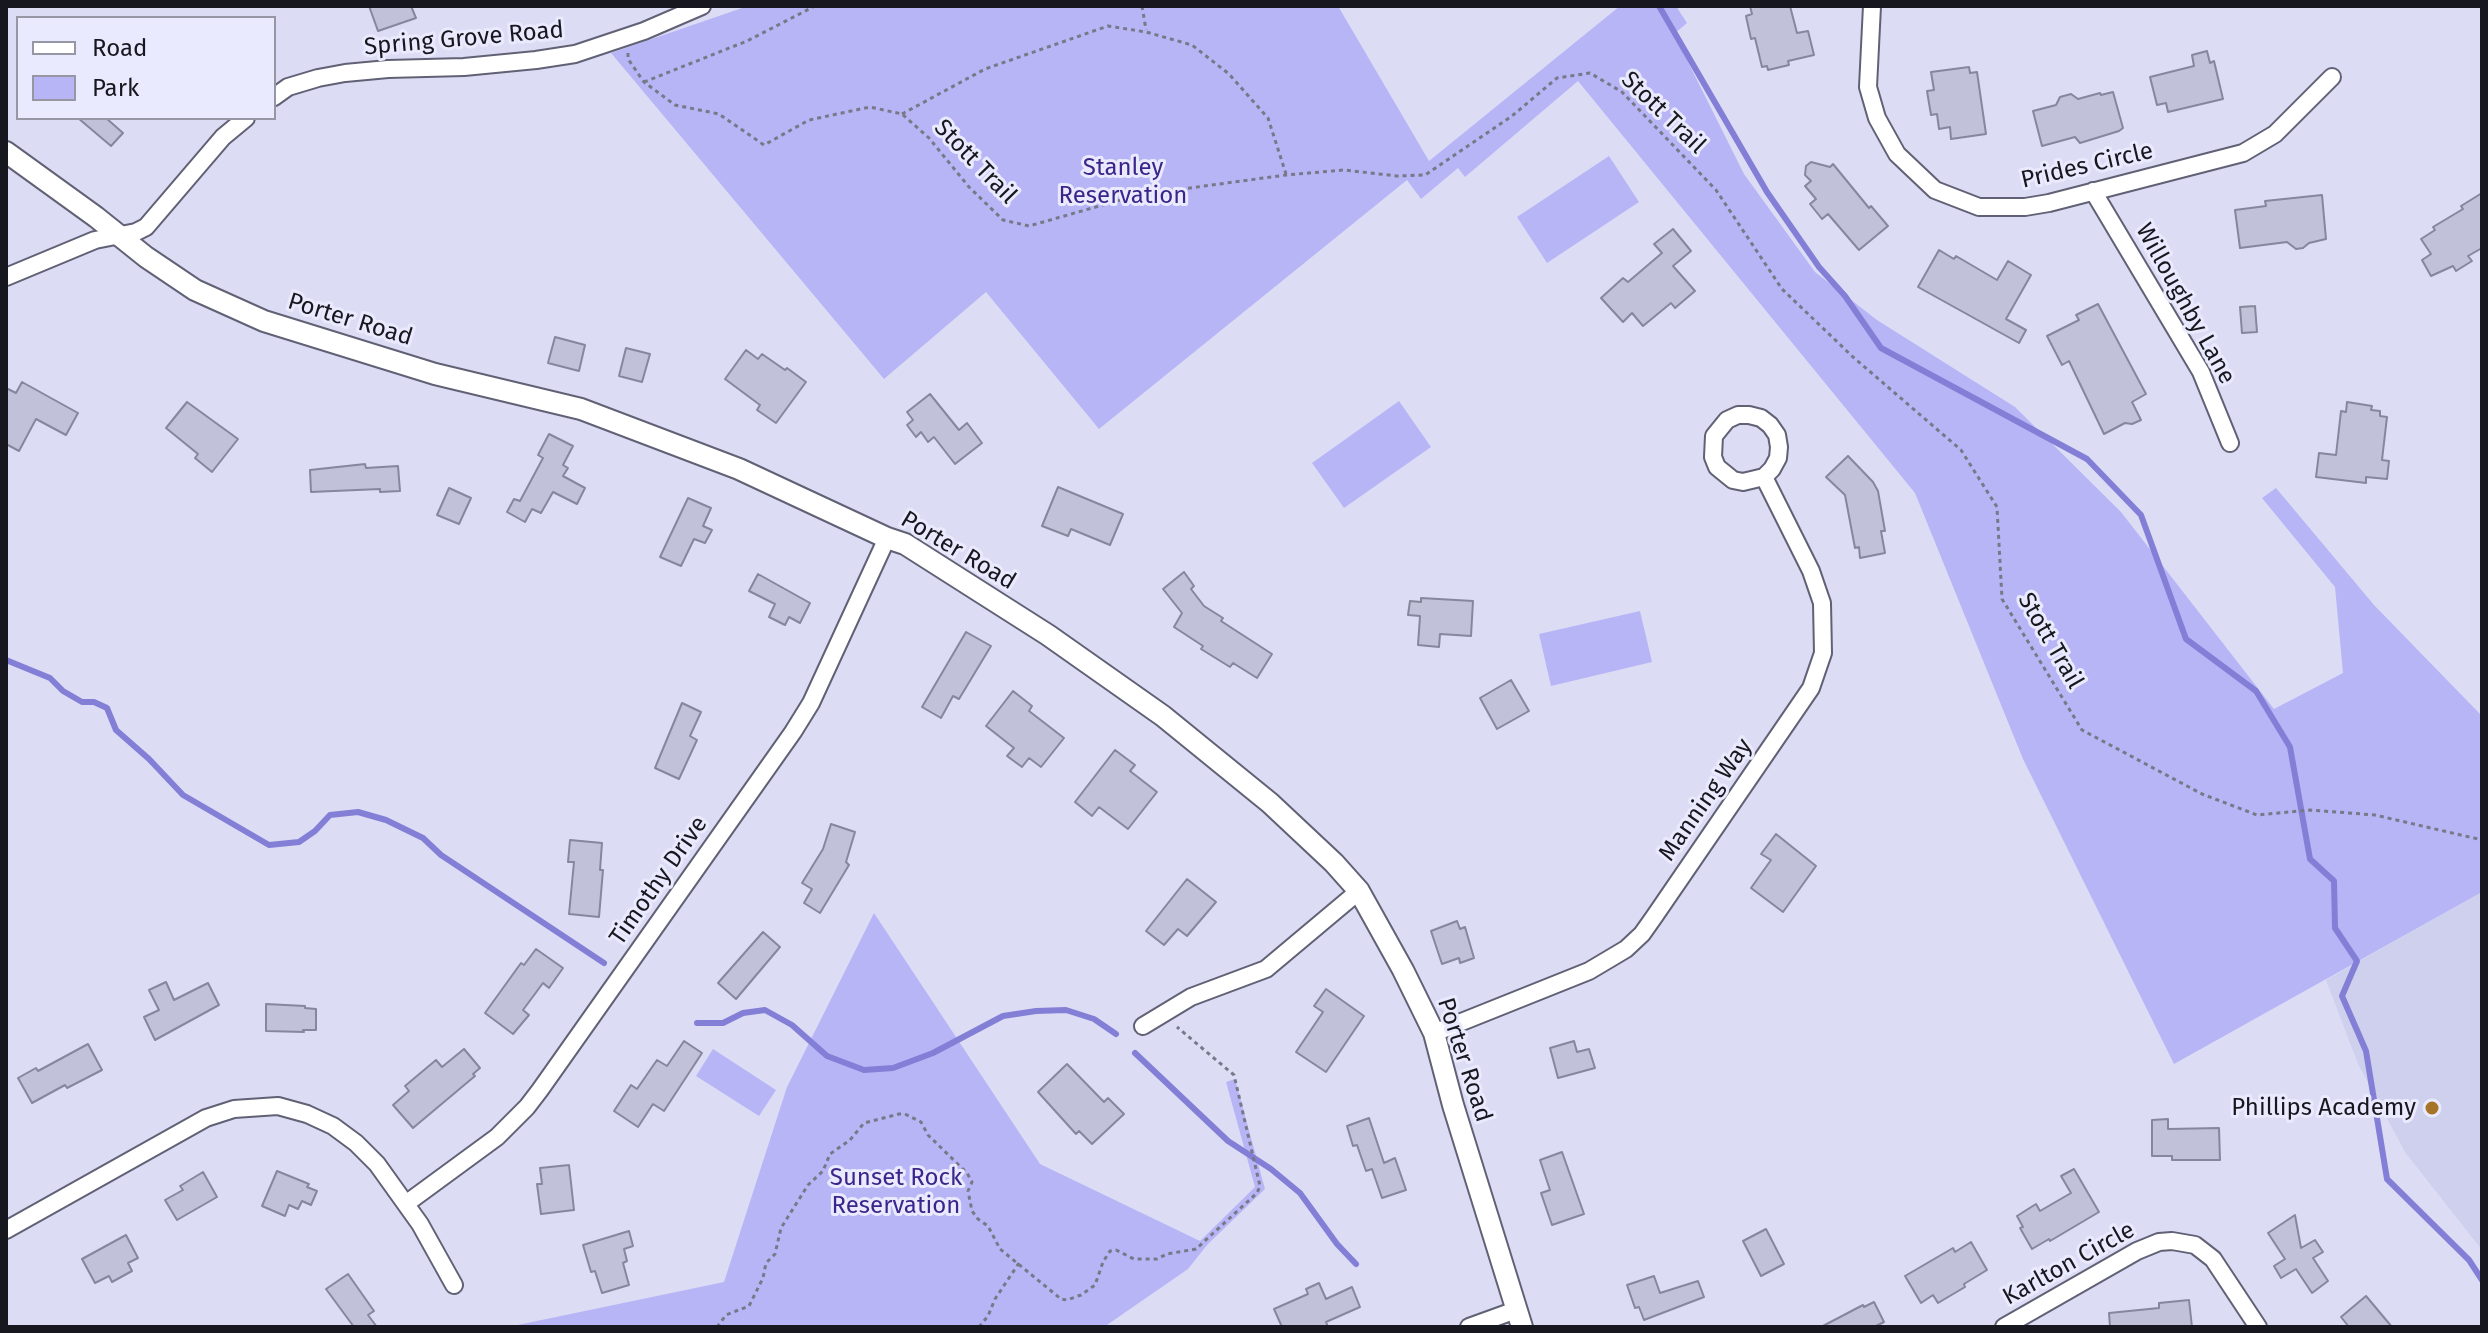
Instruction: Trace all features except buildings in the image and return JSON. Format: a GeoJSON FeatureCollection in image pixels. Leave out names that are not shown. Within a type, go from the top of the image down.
{"type":"FeatureCollection","features":[{"type":"Feature","properties":{"kind":"street","name":"Spring Grove Road"},"geometry":{"type":"LineString","coordinates":[[276,96],[288,87],[345,73],[536,60],[575,54],[628,37],[702,6]]}},
{"type":"Feature","properties":{"kind":"street","name":"Prides Circle"},"geometry":{"type":"LineString","coordinates":[[1872,6],[1868,87],[1877,118],[1897,154],[1935,190],[1979,207],[2037,205],[2243,153],[2275,134],[2332,77]]}},
{"type":"Feature","properties":{"kind":"street"},"geometry":{"type":"LineString","coordinates":[[6,277],[85,244],[146,227],[223,137],[244,120]]}},
{"type":"Feature","properties":{"kind":"street","name":"Porter Road"},"geometry":{"type":"LineString","coordinates":[[6,152],[195,290],[264,321],[435,374],[581,409],[739,469],[905,544],[1048,635],[1163,716],[1270,803],[1359,891],[1434,1033],[1519,1319]]}},
{"type":"Feature","properties":{"kind":"street","name":"Willoughby Lane"},"geometry":{"type":"LineString","coordinates":[[2093,191],[2201,372],[2230,443]]}},
{"type":"Feature","properties":{"kind":"street"},"geometry":{"type":"LineString","coordinates":[[1738,415],[1761,418],[1777,435],[1778,458],[1764,477],[1743,482],[1733,480],[1717,467],[1713,457],[1714,436],[1727,420],[1738,415]]}},
{"type":"Feature","properties":{"kind":"street","name":"Manning Way"},"geometry":{"type":"LineString","coordinates":[[1434,1033],[1589,971],[1626,949],[1654,917],[1811,688],[1823,653],[1822,603],[1811,571],[1764,477]]}},
{"type":"Feature","properties":{"kind":"street","name":"Timothy Drive"},"geometry":{"type":"LineString","coordinates":[[407,1203],[497,1137],[527,1107],[546,1081],[793,732],[811,703],[887,538]]}},
{"type":"Feature","properties":{"kind":"street"},"geometry":{"type":"LineString","coordinates":[[1143,1026],[1191,997],[1266,969],[1359,891]]}},
{"type":"Feature","properties":{"kind":"street"},"geometry":{"type":"LineString","coordinates":[[6,1230],[193,1124],[234,1109],[263,1106],[292,1109],[333,1126],[377,1164],[407,1203],[454,1285]]}},
{"type":"Feature","properties":{"kind":"street","name":"Karlton Circle"},"geometry":{"type":"LineString","coordinates":[[2004,1327],[2137,1251],[2159,1242],[2172,1241],[2195,1245],[2213,1259],[2258,1327]]}},
{"type":"Feature","properties":{"kind":"street"},"geometry":{"type":"LineString","coordinates":[[1469,1327],[1519,1319]]}},
{"type":"Feature","properties":{"kind":"path"},"geometry":{"type":"LineString","coordinates":[[644,82],[747,41],[815,6]]}},
{"type":"Feature","properties":{"kind":"path"},"geometry":{"type":"LineString","coordinates":[[1142,6],[1146,32]]}},
{"type":"Feature","properties":{"kind":"path"},"geometry":{"type":"LineString","coordinates":[[902,114],[985,69],[1108,26],[1146,32],[1192,45],[1229,74],[1268,118],[1286,175]]}},
{"type":"Feature","properties":{"kind":"path","name":"Stott Trail"},"geometry":{"type":"LineString","coordinates":[[628,37],[628,59],[644,82],[675,105],[719,114],[764,145],[809,120],[870,107],[902,114],[929,138],[969,187],[1003,220],[1029,226],[1138,195],[1286,175],[1344,170],[1397,176],[1425,175],[1512,116],[1557,78],[1590,73],[1622,92],[1716,190],[1782,289],[1853,357],[1961,450],[1997,507],[2002,599],[2082,730],[2202,794],[2257,815],[2310,810],[2375,815],[2482,842]]}},
{"type":"Feature","properties":{"kind":"path"},"geometry":{"type":"LineString","coordinates":[[717,1327],[726,1315],[749,1306],[763,1278],[766,1263],[775,1254],[781,1228],[808,1185],[823,1171],[830,1154],[850,1140],[864,1123],[887,1116],[905,1114],[921,1122],[928,1135],[967,1173],[972,1182],[968,1191],[972,1211],[988,1226],[1000,1249],[1061,1299],[1074,1298],[1095,1285],[1110,1251],[1116,1250],[1134,1259],[1157,1259],[1196,1249],[1257,1193],[1260,1186],[1234,1075],[1178,1028],[1166,1012]]}},
{"type":"Feature","properties":{"kind":"path"},"geometry":{"type":"LineString","coordinates":[[979,1327],[1019,1263]]}},
{"type":"Feature","properties":{"kind":"shaded area","name":"Phillips Academy"},"geometry":{"type":"Polygon","coordinates":[[[2482,892],[2482,1250],[2405,1152],[2358,1064],[2326,980],[2482,892]]]}},
{"type":"Feature","properties":{"kind":"green space","name":"Stanley Reservation"},"geometry":{"type":"Polygon","coordinates":[[[748,6],[1338,6],[1429,161],[1620,6],[1676,6],[1687,23],[1674,34],[1744,174],[1815,272],[1877,320],[2015,407],[2121,512],[2274,709],[2343,673],[2335,587],[2262,498],[2276,488],[2374,605],[2482,716],[2482,892],[2174,1064],[2023,759],[1915,493],[1578,81],[1465,177],[1458,168],[1421,199],[1407,180],[1099,429],[986,292],[884,379],[611,53],[748,6]]]}},
{"type":"Feature","properties":{"kind":"green space"},"geometry":{"type":"Polygon","coordinates":[[[1609,156],[1639,202],[1547,263],[1517,217],[1609,156]]]}},
{"type":"Feature","properties":{"kind":"green space"},"geometry":{"type":"Polygon","coordinates":[[[1399,401],[1431,447],[1344,508],[1312,463],[1399,401]]]}},
{"type":"Feature","properties":{"kind":"green space"},"geometry":{"type":"Polygon","coordinates":[[[1640,611],[1652,662],[1551,686],[1539,634],[1640,611]]]}},
{"type":"Feature","properties":{"kind":"green space","name":"Sunset Rock Reservation"},"geometry":{"type":"Polygon","coordinates":[[[874,913],[1040,1164],[1200,1241],[1255,1187],[1226,1082],[1235,1079],[1265,1189],[1207,1245],[1188,1269],[1104,1327],[508,1327],[724,1282],[787,1087],[874,913]]]}},
{"type":"Feature","properties":{"kind":"green space"},"geometry":{"type":"Polygon","coordinates":[[[713,1049],[776,1090],[759,1116],[696,1076],[713,1049]]]}},
{"type":"Feature","properties":{"kind":"waterway"},"geometry":{"type":"LineString","coordinates":[[1659,6],[1767,192],[1881,348],[2087,459],[2141,515],[2186,639],[2256,691],[2290,747],[2310,859],[2334,881],[2335,928],[2357,961],[2342,996],[2366,1051],[2387,1179],[2469,1260],[2482,1280]]}},
{"type":"Feature","properties":{"kind":"waterway"},"geometry":{"type":"LineString","coordinates":[[6,660],[50,678],[63,691],[82,702],[94,702],[107,708],[116,730],[183,795],[269,845],[299,842],[330,815],[358,812],[386,820],[423,838],[441,855],[604,963]]}},
{"type":"Feature","properties":{"kind":"waterway"},"geometry":{"type":"LineString","coordinates":[[697,1023],[723,1023],[743,1013],[765,1010],[792,1025],[827,1056],[864,1070],[893,1068],[933,1053],[1003,1016],[1036,1011],[1066,1010],[1094,1019],[1116,1034]]}},
{"type":"Feature","properties":{"kind":"waterway"},"geometry":{"type":"LineString","coordinates":[[1135,1053],[1228,1141],[1271,1169],[1300,1193],[1337,1244],[1356,1264]]}},
{"type":"Feature","properties":{"kind":"place","name":"Phillips Academy"},"geometry":{"type":"Point","coordinates":[2432,1108]}}]}
